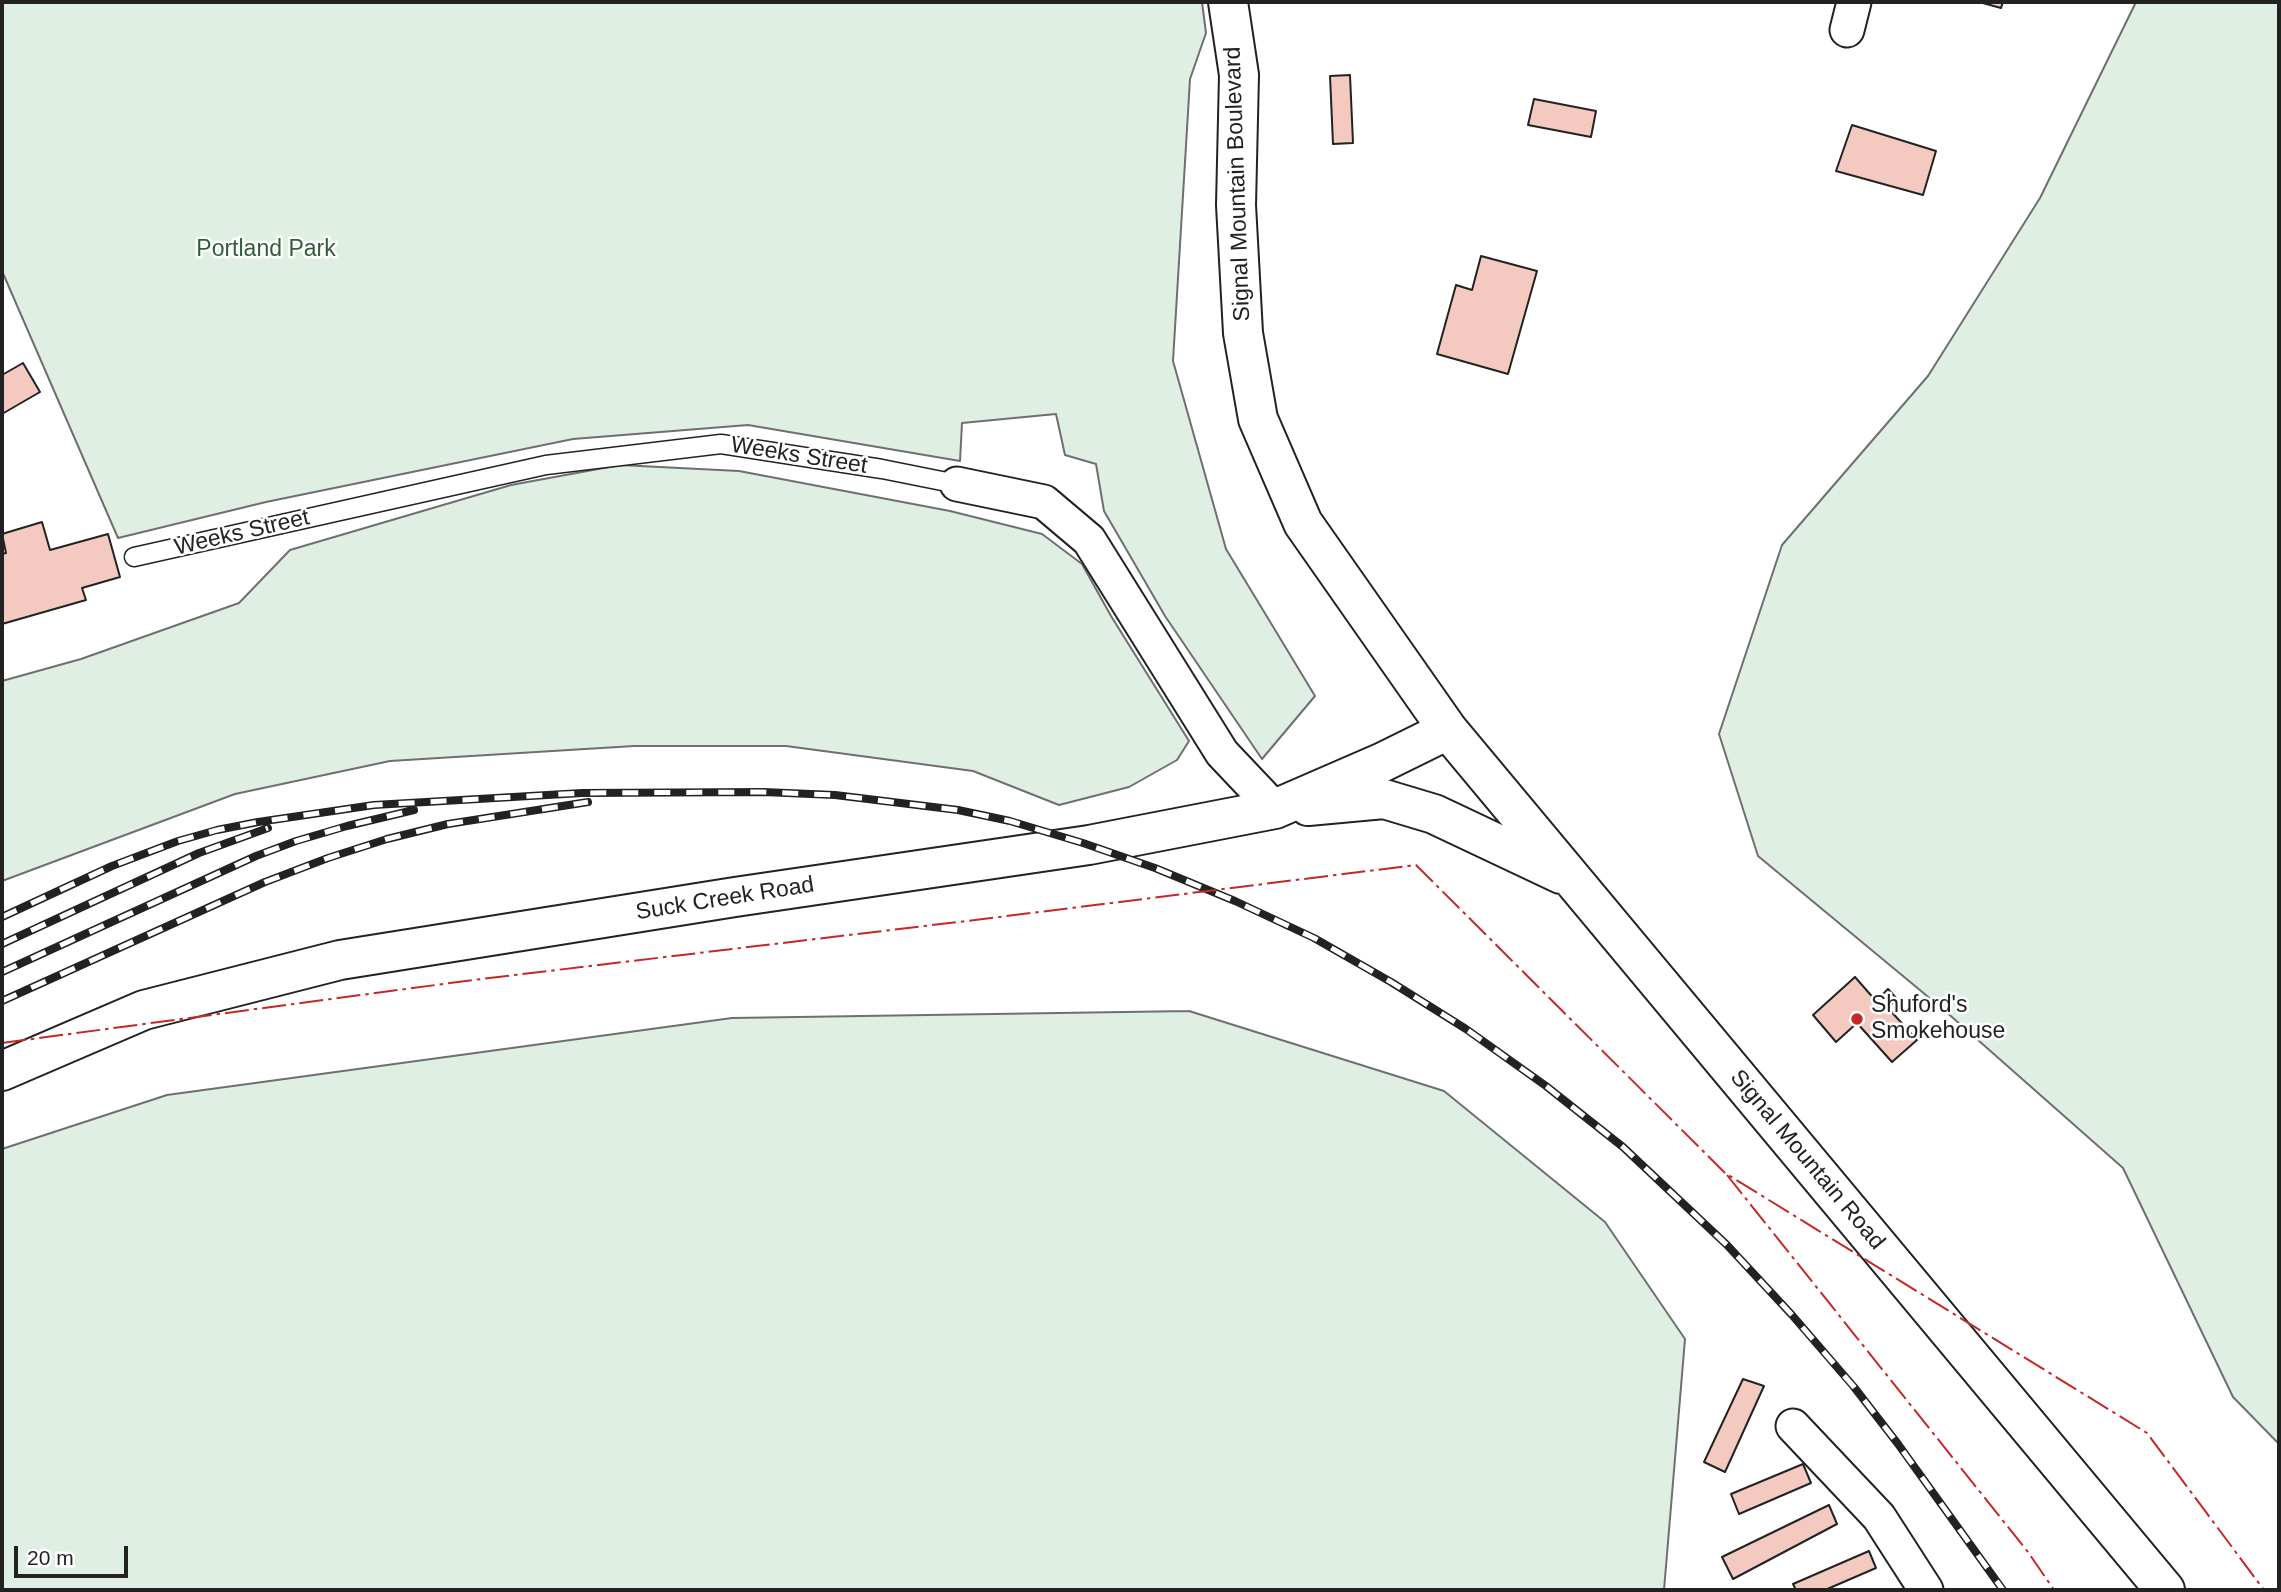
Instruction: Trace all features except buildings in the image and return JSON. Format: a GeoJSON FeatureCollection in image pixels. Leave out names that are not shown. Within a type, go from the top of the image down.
{"type":"FeatureCollection","features":[{"type":"Feature","properties":{"kind":"main road","name":"Signal Mountain Boulevard"},"geometry":{"type":"LineString","coordinates":[[1228,2],[1238,75],[1236,205],[1243,333],[1258,419],[1303,523],[1448,730]]}},
{"type":"Feature","properties":{"kind":"main road","name":"Suck Creek Road"},"geometry":{"type":"LineString","coordinates":[[2,1071],[144,1010],[340,960],[749,895],[1090,845],[1275,809],[1381,763],[1448,730]]}},
{"type":"Feature","properties":{"kind":"main road","name":"Signal Mountain Road"},"geometry":{"type":"LineString","coordinates":[[1448,730],[2165,1590]]}},
{"type":"Feature","properties":{"kind":"main road"},"geometry":{"type":"LineString","coordinates":[[1275,809],[1384,799],[1434,814],[1573,880]]}},
{"type":"Feature","properties":{"kind":"street","name":"Weeks Street"},"geometry":{"type":"LineString","coordinates":[[957,484],[1044,502],[1090,540],[1223,753],[1275,809]]}},
{"type":"Feature","properties":{"kind":"street"},"geometry":{"type":"LineString","coordinates":[[1793,1426],[1879,1517],[1926,1590]]}},
{"type":"Feature","properties":{"kind":"lane","name":"Weeks Street"},"geometry":{"type":"LineString","coordinates":[[134,557],[545,465],[722,444],[882,469],[957,484]]}},
{"type":"Feature","properties":{"kind":"green space","name":"Portland Park"},"geometry":{"type":"Polygon","coordinates":[[[2,2],[1202,2],[1206,33],[1190,79],[1173,361],[1226,549],[1315,696],[1262,759],[1165,616],[1104,511],[1096,464],[1065,455],[1056,414],[962,423],[960,461],[748,425],[573,439],[266,502],[118,538],[2,271],[2,2]]]}},
{"type":"Feature","properties":{"kind":"green space"},"geometry":{"type":"Polygon","coordinates":[[[2136,2],[2279,2],[2279,1444],[2233,1397],[2123,1168],[1944,1010],[1758,856],[1719,734],[1782,545],[1928,376],[2040,198],[2136,2]]]}},
{"type":"Feature","properties":{"kind":"green space"},"geometry":{"type":"Polygon","coordinates":[[[620,465],[739,471],[950,511],[1042,534],[1082,564],[1189,741],[1177,760],[1129,787],[1059,805],[973,771],[786,746],[634,746],[390,761],[235,794],[2,881],[2,681],[81,659],[239,603],[290,550],[511,485],[620,465]]]}},
{"type":"Feature","properties":{"kind":"green space"},"geometry":{"type":"Polygon","coordinates":[[[1189,1011],[1444,1091],[1605,1222],[1685,1339],[1664,1590],[2,1590],[2,1149],[167,1095],[732,1018],[1189,1011]]]}},
{"type":"Feature","properties":{"kind":"railway"},"geometry":{"type":"LineString","coordinates":[[2,917],[112,866],[178,841],[258,822],[374,805],[582,793],[763,792],[835,795],[958,810],[1010,821],[1083,843],[1155,868],[1314,938],[1466,1029],[1546,1086],[1623,1147],[1727,1245],[1854,1387],[2003,1590]]}},
{"type":"Feature","properties":{"kind":"railway"},"geometry":{"type":"LineString","coordinates":[[2,1001],[265,882],[328,858],[387,839],[448,824],[588,802]]}},
{"type":"Feature","properties":{"kind":"railway"},"geometry":{"type":"LineString","coordinates":[[2,972],[256,856],[347,826],[414,810]]}},
{"type":"Feature","properties":{"kind":"railway"},"geometry":{"type":"LineString","coordinates":[[2,944],[199,853],[268,828]]}},
{"type":"Feature","properties":{"kind":"power"},"geometry":{"type":"LineString","coordinates":[[2,1043],[473,980],[1416,865],[1725,1173],[2147,1433],[2264,1590]]}},
{"type":"Feature","properties":{"kind":"power"},"geometry":{"type":"LineString","coordinates":[[1727,1175],[2028,1552],[2054,1590]]}},
{"type":"Feature","properties":{"kind":"place","name":"Shuford's Smokehouse"},"geometry":{"type":"Point","coordinates":[1857,1019]}}]}
